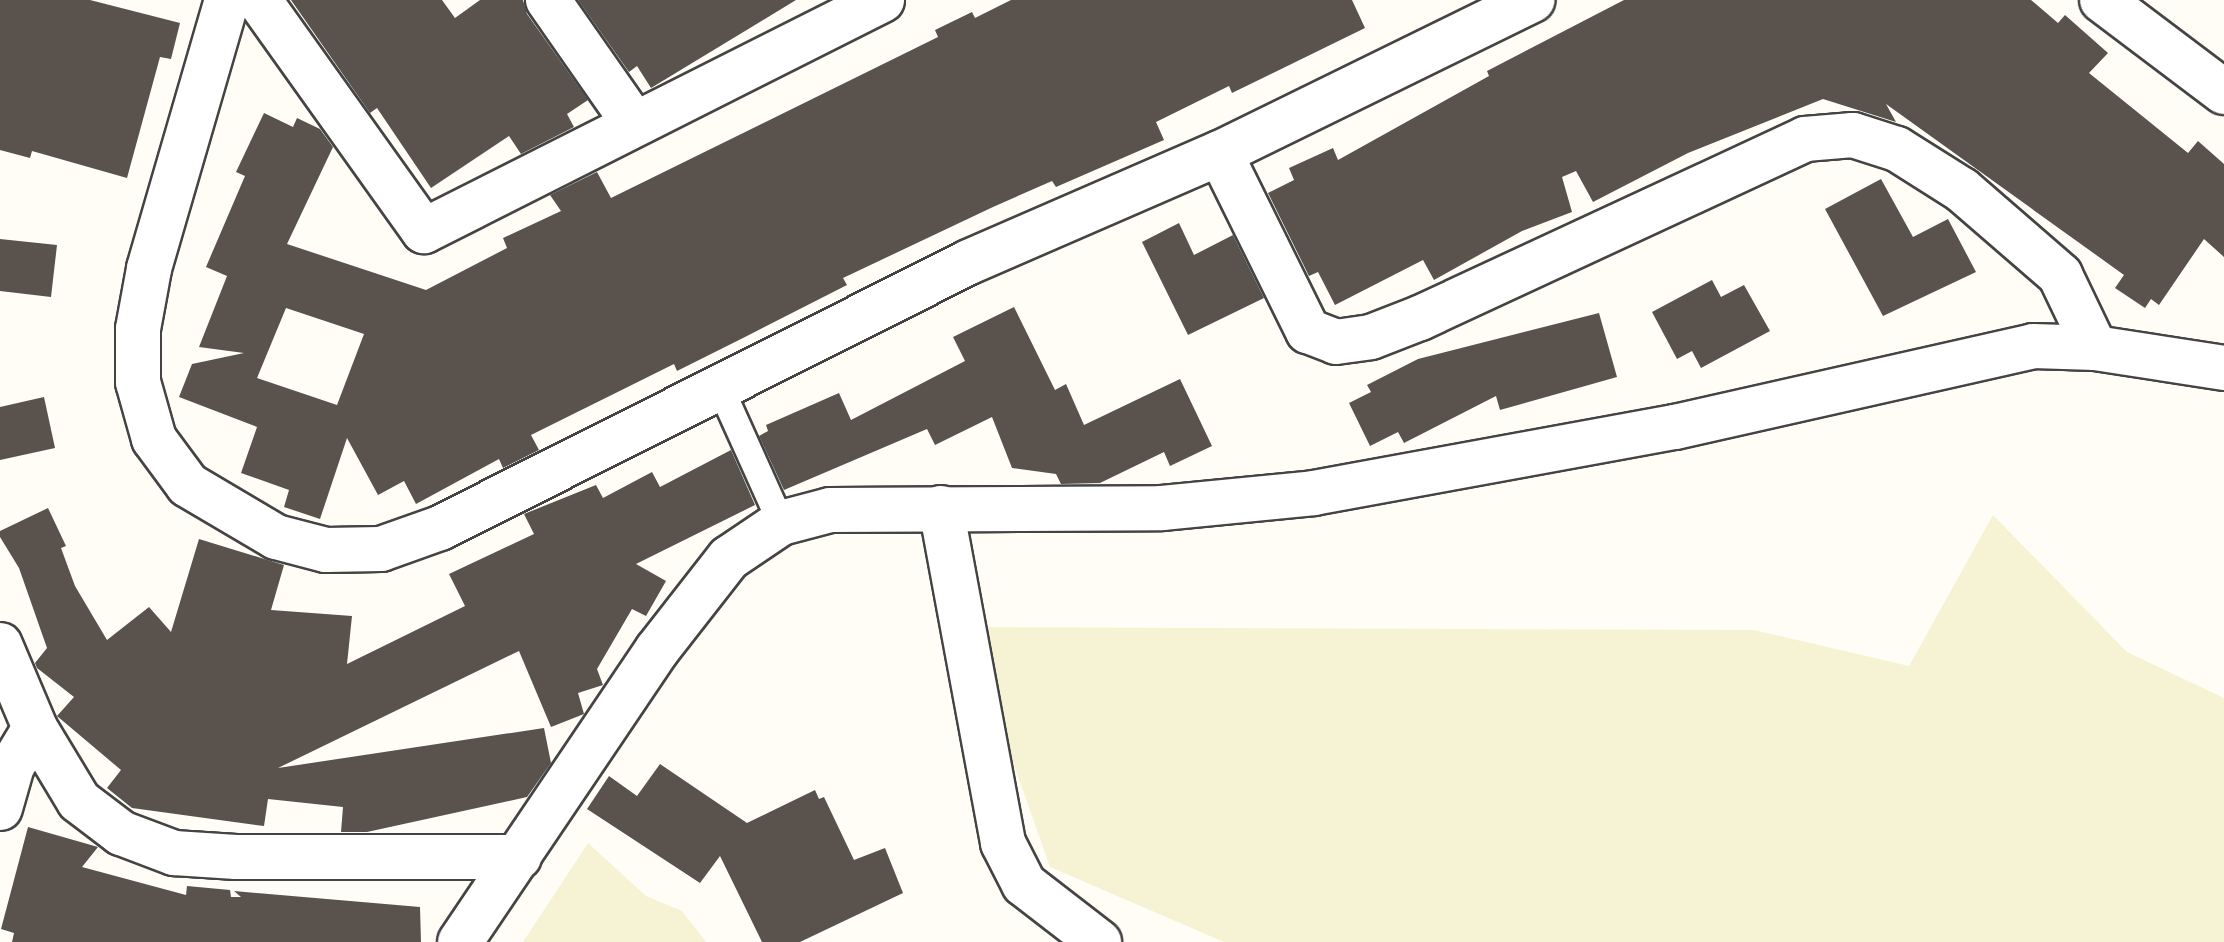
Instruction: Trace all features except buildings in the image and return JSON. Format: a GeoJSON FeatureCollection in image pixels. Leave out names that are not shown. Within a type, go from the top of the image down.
{"type":"FeatureCollection","features":[{"type":"Feature","properties":{"kind":"street"},"geometry":{"type":"LineString","coordinates":[[227,0],[149,269],[138,329],[138,382],[154,439],[188,485],[276,537],[326,550],[381,549],[440,528],[969,262],[1220,153],[1533,0]]}},
{"type":"Feature","properties":{"kind":"street"},"geometry":{"type":"LineString","coordinates":[[259,0],[424,231],[861,4]]}},
{"type":"Feature","properties":{"kind":"street"},"geometry":{"type":"LineString","coordinates":[[548,0],[633,122]]}},
{"type":"Feature","properties":{"kind":"street"},"geometry":{"type":"LineString","coordinates":[[2102,0],[2224,92]]}},
{"type":"Feature","properties":{"kind":"street"},"geometry":{"type":"LineString","coordinates":[[1220,153],[1308,331],[1336,342],[1371,337],[1420,318],[1805,139],[1853,135],[1897,149],[1962,190],[2060,275],[2079,306],[2095,348]]}},
{"type":"Feature","properties":{"kind":"street"},"geometry":{"type":"LineString","coordinates":[[460,942],[684,615],[729,558],[781,523],[830,510],[1162,508],[1314,493],[1675,427],[2033,346],[2095,348],[2224,368]]}},
{"type":"Feature","properties":{"kind":"street"},"geometry":{"type":"LineString","coordinates":[[941,508],[1003,843],[1024,884],[1099,942]]}},
{"type":"Feature","properties":{"kind":"street"},"geometry":{"type":"LineString","coordinates":[[0,645],[35,728],[79,801],[121,833],[174,853],[519,857]]}},
{"type":"Feature","properties":{"kind":"street"},"geometry":{"type":"LineString","coordinates":[[0,808],[12,766],[35,728]]}},
{"type":"Feature","properties":{"kind":"lane"},"geometry":{"type":"LineString","coordinates":[[720,387],[781,523]]}},
{"type":"Feature","properties":{"kind":"shaded area"},"geometry":{"type":"Polygon","coordinates":[[[1993,515],[2127,652],[2224,698],[2224,942],[1224,942],[1050,867],[965,627],[1754,630],[1909,666],[1993,515]]]}},
{"type":"Feature","properties":{"kind":"shaded area"},"geometry":{"type":"Polygon","coordinates":[[[588,843],[646,896],[682,911],[706,942],[523,942],[588,843]]]}}]}
